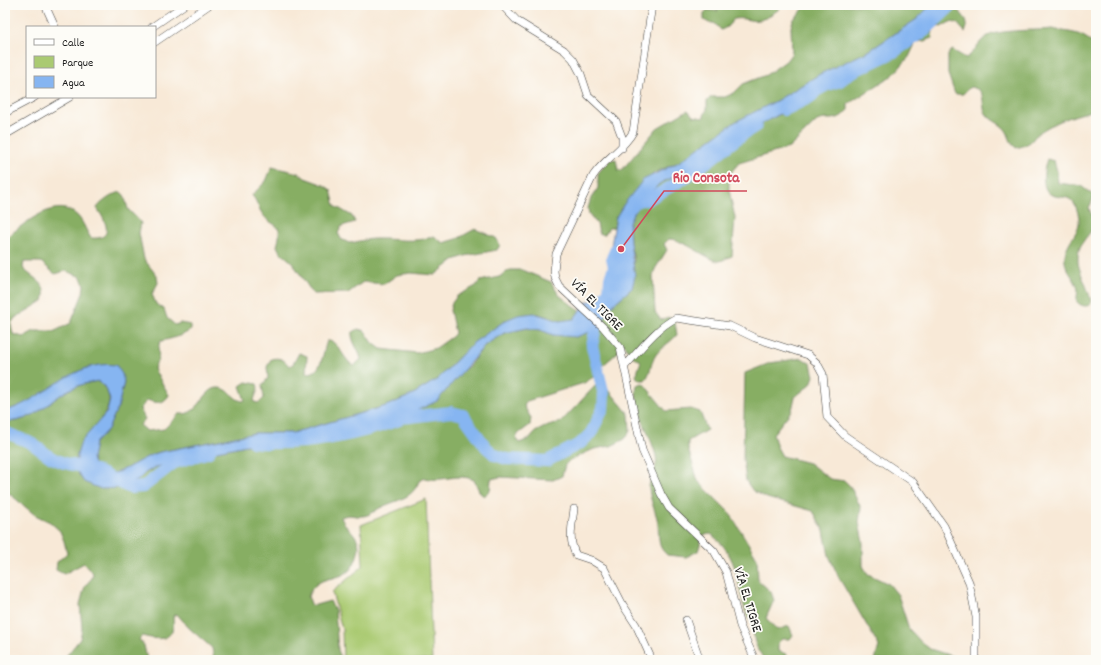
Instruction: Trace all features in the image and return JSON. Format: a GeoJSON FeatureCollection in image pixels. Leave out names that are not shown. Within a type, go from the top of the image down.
{"type":"FeatureCollection","features":[{"type":"Feature","properties":{"kind":"street"},"geometry":{"type":"LineString","coordinates":[[45,5],[55,26]]}},
{"type":"Feature","properties":{"kind":"street"},"geometry":{"type":"LineString","coordinates":[[153,26],[184,5]]}},
{"type":"Feature","properties":{"kind":"street"},"geometry":{"type":"LineString","coordinates":[[156,41],[210,5]]}},
{"type":"Feature","properties":{"kind":"street"},"geometry":{"type":"LineString","coordinates":[[502,5],[517,21],[564,50],[573,59],[581,74],[588,95],[616,121],[622,136],[622,148]]}},
{"type":"Feature","properties":{"kind":"street","name":"VÍA EL TIGRE"},"geometry":{"type":"LineString","coordinates":[[652,5],[636,121],[633,132],[622,148],[599,166],[593,176],[556,254],[554,271],[555,278],[559,286],[603,327],[620,348],[640,443],[652,475],[669,508],[714,551],[722,564],[726,572],[740,626],[755,660]]}},
{"type":"Feature","properties":{"kind":"street"},"geometry":{"type":"LineString","coordinates":[[5,113],[33,98]]}},
{"type":"Feature","properties":{"kind":"street"},"geometry":{"type":"LineString","coordinates":[[5,135],[68,98]]}},
{"type":"Feature","properties":{"kind":"street"},"geometry":{"type":"LineString","coordinates":[[625,366],[654,334],[668,322],[676,318],[730,326],[761,340],[808,355],[817,363],[823,374],[827,417],[845,436],[913,482],[944,526],[969,582],[976,617],[976,660]]}},
{"type":"Feature","properties":{"kind":"street"},"geometry":{"type":"LineString","coordinates":[[574,510],[570,535],[572,548],[576,555],[591,560],[604,568],[636,625],[652,660]]}},
{"type":"Feature","properties":{"kind":"street"},"geometry":{"type":"LineString","coordinates":[[686,620],[700,660]]}},
{"type":"Feature","properties":{"kind":"green space"},"geometry":{"type":"Polygon","coordinates":[[[714,5],[784,5],[777,11],[760,20],[734,19],[727,27],[721,30],[714,23],[709,23],[704,20],[704,13],[707,10],[718,11],[714,5]]]}},
{"type":"Feature","properties":{"kind":"green space"},"geometry":{"type":"Polygon","coordinates":[[[807,5],[931,5],[917,19],[869,51],[820,74],[776,101],[735,122],[679,162],[654,173],[624,204],[616,217],[614,227],[609,228],[604,235],[599,233],[597,224],[589,214],[588,208],[591,198],[598,188],[598,173],[610,160],[616,159],[618,170],[622,170],[657,128],[688,110],[693,116],[703,118],[707,109],[707,101],[711,97],[725,97],[734,93],[743,84],[766,75],[786,61],[792,53],[791,27],[793,20],[807,5]]]}},
{"type":"Feature","properties":{"kind":"green space"},"geometry":{"type":"Polygon","coordinates":[[[951,5],[957,5],[957,10],[966,20],[967,26],[965,32],[957,23],[950,22],[941,27],[933,24],[951,5]]]}},
{"type":"Feature","properties":{"kind":"green space"},"geometry":{"type":"Polygon","coordinates":[[[1052,29],[1081,35],[1096,47],[1096,110],[1062,120],[1043,130],[1027,144],[1016,148],[1005,129],[990,118],[985,112],[983,98],[980,91],[970,87],[963,94],[955,94],[948,74],[948,55],[952,50],[966,58],[984,38],[1001,32],[1052,29]]]}},
{"type":"Feature","properties":{"kind":"green space"},"geometry":{"type":"Polygon","coordinates":[[[926,30],[933,30],[932,38],[916,42],[909,57],[893,75],[848,104],[848,110],[840,117],[817,121],[789,148],[739,163],[732,171],[729,180],[729,190],[735,218],[732,256],[716,261],[675,240],[669,239],[664,244],[667,250],[655,269],[653,276],[655,312],[661,320],[669,317],[675,323],[677,335],[656,354],[645,380],[639,380],[636,376],[641,361],[628,354],[628,350],[624,344],[620,347],[616,354],[602,366],[595,376],[584,383],[527,401],[524,406],[531,418],[530,425],[518,434],[516,439],[519,443],[529,439],[535,432],[545,427],[561,422],[595,386],[608,389],[629,414],[630,431],[625,439],[611,446],[594,449],[570,460],[565,465],[562,476],[553,480],[500,477],[491,479],[490,491],[484,496],[480,493],[474,480],[468,478],[424,478],[419,481],[413,492],[404,498],[382,507],[370,514],[365,516],[347,515],[341,517],[344,524],[357,538],[359,548],[356,559],[352,568],[346,573],[319,582],[308,596],[312,606],[330,601],[335,610],[338,650],[342,660],[214,660],[212,648],[189,628],[177,614],[173,616],[173,624],[170,635],[161,638],[142,636],[139,639],[144,645],[147,660],[63,660],[80,639],[82,629],[80,604],[85,586],[92,578],[93,573],[84,563],[64,574],[56,570],[57,562],[67,553],[60,531],[50,522],[35,515],[5,490],[5,422],[24,419],[31,416],[69,390],[81,385],[98,381],[107,392],[109,403],[105,414],[81,446],[76,458],[77,471],[84,482],[117,488],[137,481],[145,473],[156,467],[174,463],[197,455],[246,445],[363,432],[401,418],[469,366],[485,345],[504,333],[527,328],[541,330],[553,335],[603,320],[610,307],[632,288],[634,259],[630,243],[629,223],[633,213],[659,184],[711,158],[742,134],[799,104],[827,85],[905,45],[926,30]]]}},
{"type":"Feature","properties":{"kind":"green space"},"geometry":{"type":"Polygon","coordinates":[[[1047,159],[1054,161],[1058,183],[1081,186],[1093,195],[1089,208],[1094,221],[1093,227],[1082,243],[1078,254],[1079,266],[1091,302],[1088,306],[1083,306],[1077,302],[1077,286],[1065,264],[1065,255],[1069,243],[1078,229],[1079,217],[1075,204],[1072,201],[1054,196],[1047,191],[1044,177],[1047,159]]]}},
{"type":"Feature","properties":{"kind":"green space"},"geometry":{"type":"Polygon","coordinates":[[[272,167],[299,173],[305,178],[324,185],[331,190],[335,206],[352,216],[355,222],[342,226],[338,233],[341,239],[349,243],[371,239],[419,240],[434,236],[443,243],[457,239],[475,229],[496,238],[500,245],[497,250],[465,256],[454,260],[435,275],[411,273],[397,275],[384,284],[363,282],[348,293],[313,294],[292,262],[280,252],[277,246],[279,229],[263,215],[252,195],[266,181],[272,167]]]}},
{"type":"Feature","properties":{"kind":"green space"},"geometry":{"type":"Polygon","coordinates":[[[121,192],[124,195],[128,209],[141,223],[139,233],[144,259],[157,276],[158,283],[152,294],[156,304],[164,309],[167,318],[175,325],[180,323],[191,325],[191,330],[188,332],[161,341],[158,349],[158,360],[154,369],[169,395],[162,402],[147,400],[140,409],[145,419],[140,425],[147,431],[164,429],[179,414],[192,411],[209,392],[214,389],[219,388],[226,390],[237,399],[243,401],[245,400],[240,386],[246,382],[257,384],[258,389],[254,402],[259,403],[264,398],[262,386],[268,378],[267,367],[271,359],[281,359],[289,366],[293,364],[299,353],[307,356],[306,373],[312,372],[316,370],[321,362],[327,341],[335,344],[346,359],[354,366],[361,359],[352,336],[352,333],[358,329],[365,331],[373,343],[381,349],[417,353],[436,348],[455,333],[450,310],[452,303],[457,296],[476,286],[480,281],[499,277],[510,270],[522,270],[551,282],[559,295],[580,311],[574,320],[569,321],[560,321],[539,314],[506,320],[473,343],[438,379],[410,396],[386,406],[292,433],[255,433],[160,452],[115,473],[98,475],[92,458],[95,443],[108,429],[118,407],[124,382],[91,366],[27,403],[5,411],[5,239],[28,221],[47,211],[56,209],[66,209],[77,215],[91,238],[99,238],[104,236],[106,233],[105,223],[97,208],[105,200],[121,192]],[[24,262],[23,268],[42,285],[44,289],[43,301],[15,318],[11,324],[13,334],[23,337],[34,331],[55,331],[71,323],[83,293],[84,285],[81,277],[66,271],[55,274],[41,262],[24,262]]]}},
{"type":"Feature","properties":{"kind":"green space"},"geometry":{"type":"Polygon","coordinates":[[[802,358],[811,364],[814,376],[811,384],[795,397],[792,410],[773,434],[777,447],[782,456],[809,463],[830,479],[845,481],[850,486],[861,508],[859,522],[863,543],[863,566],[868,574],[889,584],[898,595],[909,629],[921,642],[930,649],[964,660],[875,660],[879,646],[839,578],[829,556],[824,531],[813,511],[767,498],[753,491],[746,481],[743,459],[745,373],[770,363],[802,358]]]}},
{"type":"Feature","properties":{"kind":"green space"},"geometry":{"type":"Polygon","coordinates":[[[643,383],[666,411],[691,409],[700,412],[707,430],[688,441],[688,449],[698,481],[730,513],[757,558],[758,580],[771,592],[774,600],[766,618],[777,630],[789,626],[793,635],[790,639],[782,639],[778,643],[778,651],[786,654],[790,660],[764,660],[755,644],[754,625],[747,615],[736,572],[728,552],[711,534],[703,535],[698,551],[686,557],[667,555],[661,548],[657,518],[649,488],[657,460],[654,448],[639,412],[636,394],[637,385],[643,383]]]}},
{"type":"Feature","properties":{"kind":"green space"},"geometry":{"type":"Polygon","coordinates":[[[426,499],[432,660],[343,660],[342,629],[332,592],[363,566],[361,525],[426,499]]]}},
{"type":"Feature","properties":{"kind":"water"},"geometry":{"type":"Polygon","coordinates":[[[931,5],[951,5],[925,31],[905,45],[816,91],[799,104],[742,134],[711,157],[659,184],[633,213],[629,223],[630,243],[635,276],[632,288],[610,307],[603,320],[590,332],[576,337],[553,335],[541,330],[527,328],[504,333],[485,345],[437,401],[401,418],[363,432],[305,443],[246,445],[197,455],[174,463],[156,467],[145,473],[137,481],[117,488],[101,489],[84,482],[77,471],[77,455],[81,442],[107,412],[110,400],[106,388],[98,381],[81,385],[69,390],[31,416],[24,419],[5,422],[5,411],[32,399],[72,374],[86,368],[101,365],[116,365],[122,374],[124,382],[118,407],[108,429],[95,443],[92,458],[97,475],[106,475],[115,473],[160,452],[255,433],[292,433],[386,406],[410,396],[438,379],[473,343],[506,320],[518,315],[534,313],[560,321],[574,319],[585,303],[604,296],[614,283],[615,272],[610,252],[616,217],[624,204],[643,180],[679,162],[735,122],[776,101],[820,74],[869,51],[917,19],[931,5]]]}},
{"type":"Feature","properties":{"kind":"waterway"},"geometry":{"type":"LineString","coordinates":[[785,110],[811,97],[816,91],[827,85],[840,81],[850,73],[894,52],[925,31],[952,5]]}},
{"type":"Feature","properties":{"kind":"waterway"},"geometry":{"type":"LineString","coordinates":[[630,207],[639,200],[647,200],[685,178],[736,139],[756,126]]}},
{"type":"Feature","properties":{"kind":"waterway"},"geometry":{"type":"LineString","coordinates":[[253,442],[294,443],[339,437],[369,430],[401,418],[451,412],[463,415],[486,447],[495,455],[507,459],[547,461],[581,443],[591,433],[603,409],[604,395],[592,346],[597,321],[607,298],[606,294],[609,291],[610,278],[614,267],[612,258],[616,249]]}},
{"type":"Feature","properties":{"kind":"waterway"},"geometry":{"type":"LineString","coordinates":[[5,432],[31,443],[52,458],[64,463],[95,470],[130,488],[143,487],[174,463],[209,452],[211,449]]}},
{"type":"Feature","properties":{"kind":"place","name":"Rio Consota"},"geometry":{"type":"Point","coordinates":[621,249]}}]}
